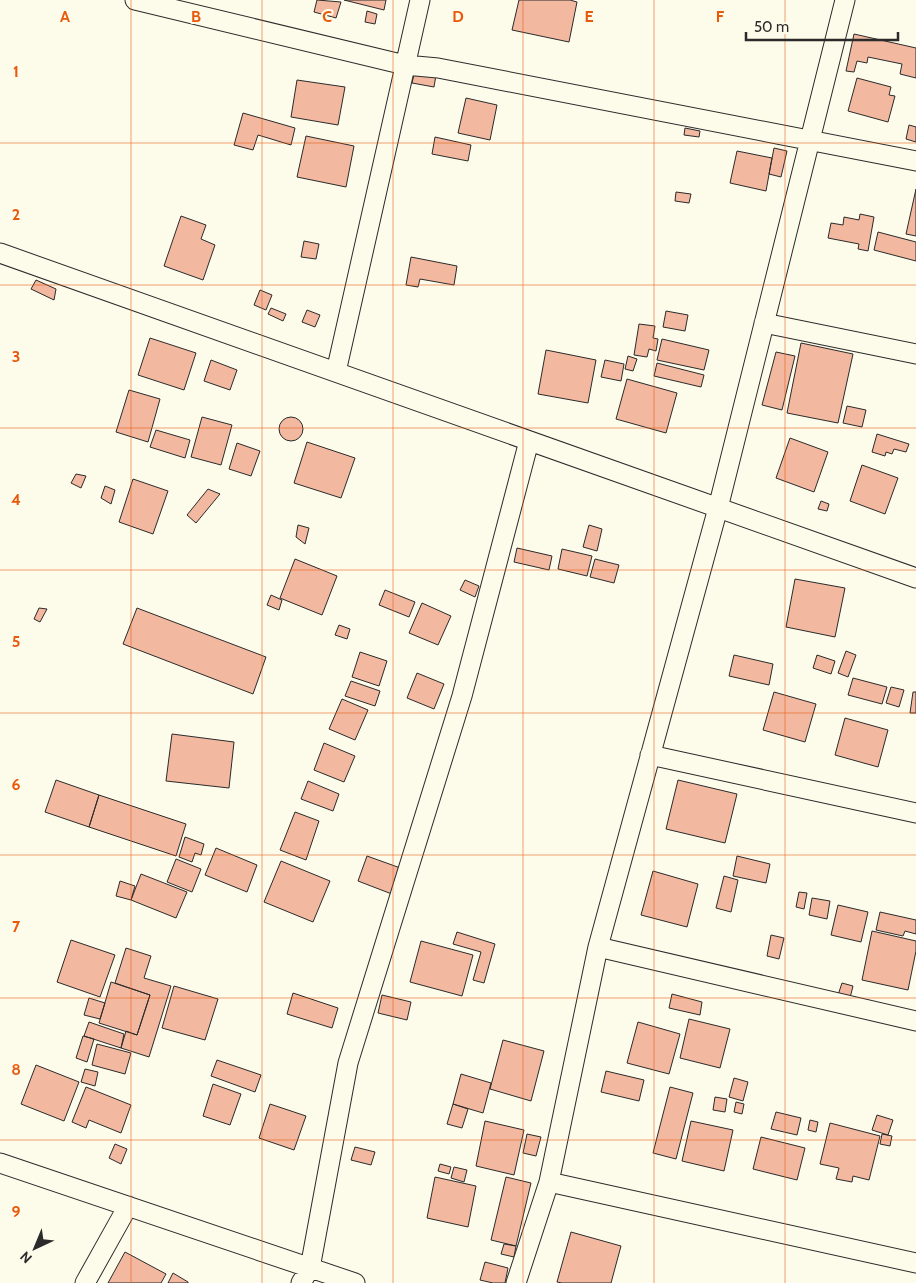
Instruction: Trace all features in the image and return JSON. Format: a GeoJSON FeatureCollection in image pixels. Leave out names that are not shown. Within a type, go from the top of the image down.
{"type":"FeatureCollection","features":[{"type":"Feature","properties":{"kind":"street"},"geometry":{"type":"LineString","coordinates":[[135,0],[405,65],[438,68],[916,161]]}},
{"type":"Feature","properties":{"kind":"street"},"geometry":{"type":"LineString","coordinates":[[336,372],[420,0]]}},
{"type":"Feature","properties":{"kind":"street"},"geometry":{"type":"LineString","coordinates":[[516,1283],[549,1182],[598,947],[718,508],[845,0]]}},
{"type":"Feature","properties":{"kind":"street"},"geometry":{"type":"LineString","coordinates":[[0,254],[916,578]]}},
{"type":"Feature","properties":{"kind":"street"},"geometry":{"type":"LineString","coordinates":[[764,323],[916,354]]}},
{"type":"Feature","properties":{"kind":"street"},"geometry":{"type":"LineString","coordinates":[[305,1275],[348,1063],[462,696],[529,441]]}},
{"type":"Feature","properties":{"kind":"street"},"geometry":{"type":"LineString","coordinates":[[650,755],[916,813]]}},
{"type":"Feature","properties":{"kind":"street"},"geometry":{"type":"LineString","coordinates":[[598,947],[916,1022]]}},
{"type":"Feature","properties":{"kind":"street"},"geometry":{"type":"LineString","coordinates":[[0,1163],[128,1206],[305,1275],[355,1283]]}},
{"type":"Feature","properties":{"kind":"street"},"geometry":{"type":"LineString","coordinates":[[549,1182],[916,1263]]}},
{"type":"Feature","properties":{"kind":"street"},"geometry":{"type":"LineString","coordinates":[[85,1283],[128,1206]]}},
{"type":"Feature","properties":{"kind":"building"},"geometry":{"type":"Polygon","coordinates":[[[317,0],[341,2],[336,18],[314,12],[317,0]]]}},
{"type":"Feature","properties":{"kind":"building"},"geometry":{"type":"Polygon","coordinates":[[[344,0],[386,0],[384,10],[344,0]]]}},
{"type":"Feature","properties":{"kind":"building"},"geometry":{"type":"Polygon","coordinates":[[[519,0],[570,0],[577,2],[569,42],[512,30],[519,0]]]}},
{"type":"Feature","properties":{"kind":"building"},"geometry":{"type":"Polygon","coordinates":[[[367,11],[377,14],[375,24],[365,22],[367,11]]]}},
{"type":"Feature","properties":{"kind":"building"},"geometry":{"type":"Polygon","coordinates":[[[854,34],[916,48],[916,78],[900,74],[902,64],[868,57],[867,63],[857,61],[854,72],[846,71],[854,34]]]}},
{"type":"Feature","properties":{"kind":"building"},"geometry":{"type":"Polygon","coordinates":[[[415,70],[436,75],[434,87],[412,83],[415,70]]]}},
{"type":"Feature","properties":{"kind":"building"},"geometry":{"type":"Polygon","coordinates":[[[857,78],[891,87],[889,95],[895,96],[888,122],[848,111],[857,78]]]}},
{"type":"Feature","properties":{"kind":"building"},"geometry":{"type":"Polygon","coordinates":[[[297,80],[345,87],[338,125],[291,117],[297,80]]]}},
{"type":"Feature","properties":{"kind":"building"},"geometry":{"type":"Polygon","coordinates":[[[466,98],[497,105],[490,140],[458,133],[466,98]]]}},
{"type":"Feature","properties":{"kind":"building"},"geometry":{"type":"Polygon","coordinates":[[[243,113],[295,128],[291,145],[258,135],[253,150],[234,145],[243,113]]]}},
{"type":"Feature","properties":{"kind":"building"},"geometry":{"type":"Polygon","coordinates":[[[909,125],[916,127],[916,142],[906,139],[909,125]]]}},
{"type":"Feature","properties":{"kind":"building"},"geometry":{"type":"Polygon","coordinates":[[[685,128],[700,131],[699,137],[684,135],[685,128]]]}},
{"type":"Feature","properties":{"kind":"building"},"geometry":{"type":"Polygon","coordinates":[[[306,136],[354,146],[346,187],[297,177],[306,136]]]}},
{"type":"Feature","properties":{"kind":"building"},"geometry":{"type":"Polygon","coordinates":[[[435,137],[471,145],[468,161],[432,154],[435,137]]]}},
{"type":"Feature","properties":{"kind":"building"},"geometry":{"type":"Polygon","coordinates":[[[774,148],[787,151],[781,177],[769,174],[774,148]]]}},
{"type":"Feature","properties":{"kind":"building"},"geometry":{"type":"Polygon","coordinates":[[[737,151],[772,158],[766,191],[730,183],[737,151]]]}},
{"type":"Feature","properties":{"kind":"building"},"geometry":{"type":"Polygon","coordinates":[[[916,189],[916,236],[906,234],[916,189]]]}},
{"type":"Feature","properties":{"kind":"building"},"geometry":{"type":"Polygon","coordinates":[[[676,192],[691,194],[689,203],[675,201],[676,192]]]}},
{"type":"Feature","properties":{"kind":"building"},"geometry":{"type":"Polygon","coordinates":[[[860,214],[874,217],[868,251],[858,249],[859,244],[828,238],[831,223],[843,225],[844,217],[859,220],[860,214]]]}},
{"type":"Feature","properties":{"kind":"building"},"geometry":{"type":"Polygon","coordinates":[[[181,216],[206,225],[201,239],[215,245],[203,280],[164,266],[181,216]]]}},
{"type":"Feature","properties":{"kind":"building"},"geometry":{"type":"Polygon","coordinates":[[[878,232],[916,242],[916,261],[874,250],[878,232]]]}},
{"type":"Feature","properties":{"kind":"building"},"geometry":{"type":"Polygon","coordinates":[[[304,241],[319,244],[316,259],[301,257],[304,241]]]}},
{"type":"Feature","properties":{"kind":"building"},"geometry":{"type":"Polygon","coordinates":[[[411,257],[457,266],[454,285],[420,279],[418,287],[406,285],[411,257]]]}},
{"type":"Feature","properties":{"kind":"building"},"geometry":{"type":"Polygon","coordinates":[[[36,280],[56,289],[54,300],[31,289],[36,280]]]}},
{"type":"Feature","properties":{"kind":"building"},"geometry":{"type":"Polygon","coordinates":[[[260,290],[272,295],[266,310],[254,305],[260,290]]]}},
{"type":"Feature","properties":{"kind":"building"},"geometry":{"type":"Polygon","coordinates":[[[271,308],[286,314],[283,321],[268,314],[271,308]]]}},
{"type":"Feature","properties":{"kind":"building"},"geometry":{"type":"Polygon","coordinates":[[[307,310],[320,315],[315,327],[302,322],[307,310]]]}},
{"type":"Feature","properties":{"kind":"building"},"geometry":{"type":"Polygon","coordinates":[[[666,311],[688,315],[685,331],[663,327],[666,311]]]}},
{"type":"Feature","properties":{"kind":"building"},"geometry":{"type":"Polygon","coordinates":[[[639,324],[655,326],[653,338],[658,339],[656,351],[649,349],[647,357],[634,355],[639,324]]]}},
{"type":"Feature","properties":{"kind":"building"},"geometry":{"type":"Polygon","coordinates":[[[150,338],[196,353],[184,390],[138,375],[150,338]]]}},
{"type":"Feature","properties":{"kind":"building"},"geometry":{"type":"Polygon","coordinates":[[[662,339],[709,350],[704,370],[657,360],[662,339]]]}},
{"type":"Feature","properties":{"kind":"building"},"geometry":{"type":"Polygon","coordinates":[[[801,343],[853,354],[838,423],[787,413],[801,343]]]}},
{"type":"Feature","properties":{"kind":"building"},"geometry":{"type":"Polygon","coordinates":[[[546,350],[596,360],[588,403],[538,394],[546,350]]]}},
{"type":"Feature","properties":{"kind":"building"},"geometry":{"type":"Polygon","coordinates":[[[776,352],[795,356],[782,410],[762,405],[776,352]]]}},
{"type":"Feature","properties":{"kind":"building"},"geometry":{"type":"Polygon","coordinates":[[[628,356],[637,359],[633,371],[625,369],[628,356]]]}},
{"type":"Feature","properties":{"kind":"building"},"geometry":{"type":"Polygon","coordinates":[[[211,360],[237,370],[230,390],[204,381],[211,360]]]}},
{"type":"Feature","properties":{"kind":"building"},"geometry":{"type":"Polygon","coordinates":[[[605,360],[624,364],[621,381],[601,377],[605,360]]]}},
{"type":"Feature","properties":{"kind":"building"},"geometry":{"type":"Polygon","coordinates":[[[657,363],[704,375],[701,387],[654,376],[657,363]]]}},
{"type":"Feature","properties":{"kind":"building"},"geometry":{"type":"Polygon","coordinates":[[[627,379],[677,393],[666,433],[616,419],[627,379]]]}},
{"type":"Feature","properties":{"kind":"building"},"geometry":{"type":"Polygon","coordinates":[[[129,390],[160,399],[148,442],[116,432],[129,390]]]}},
{"type":"Feature","properties":{"kind":"building"},"geometry":{"type":"Polygon","coordinates":[[[847,406],[866,410],[862,427],[843,423],[847,406]]]}},
{"type":"Feature","properties":{"kind":"building"},"geometry":{"type":"Polygon","coordinates":[[[202,417],[232,425],[221,465],[191,457],[202,417]]]}},
{"type":"Feature","properties":{"kind":"building"},"geometry":{"type":"Polygon","coordinates":[[[291,417],[299,421],[303,429],[299,437],[291,441],[283,437],[279,429],[283,421],[291,417]]]}},
{"type":"Feature","properties":{"kind":"building"},"geometry":{"type":"Polygon","coordinates":[[[156,430],[190,440],[185,458],[150,447],[156,430]]]}},
{"type":"Feature","properties":{"kind":"building"},"geometry":{"type":"Polygon","coordinates":[[[877,434],[909,444],[906,452],[894,449],[892,454],[886,452],[885,456],[872,452],[877,434]]]}},
{"type":"Feature","properties":{"kind":"building"},"geometry":{"type":"Polygon","coordinates":[[[790,438],[828,452],[814,492],[776,478],[790,438]]]}},
{"type":"Feature","properties":{"kind":"building"},"geometry":{"type":"Polygon","coordinates":[[[307,442],[355,458],[341,498],[294,483],[307,442]]]}},
{"type":"Feature","properties":{"kind":"building"},"geometry":{"type":"Polygon","coordinates":[[[237,443],[260,451],[251,476],[229,469],[237,443]]]}},
{"type":"Feature","properties":{"kind":"building"},"geometry":{"type":"Polygon","coordinates":[[[862,465],[898,478],[885,514],[850,501],[862,465]]]}},
{"type":"Feature","properties":{"kind":"building"},"geometry":{"type":"Polygon","coordinates":[[[76,474],[86,476],[81,488],[71,483],[76,474]]]}},
{"type":"Feature","properties":{"kind":"building"},"geometry":{"type":"Polygon","coordinates":[[[133,479],[168,491],[153,534],[119,522],[133,479]]]}},
{"type":"Feature","properties":{"kind":"building"},"geometry":{"type":"Polygon","coordinates":[[[105,486],[115,490],[111,504],[101,498],[105,486]]]}},
{"type":"Feature","properties":{"kind":"building"},"geometry":{"type":"Polygon","coordinates":[[[208,489],[220,494],[196,523],[187,515],[208,489]]]}},
{"type":"Feature","properties":{"kind":"building"},"geometry":{"type":"Polygon","coordinates":[[[821,501],[829,504],[827,511],[818,509],[821,501]]]}},
{"type":"Feature","properties":{"kind":"building"},"geometry":{"type":"Polygon","coordinates":[[[298,525],[309,528],[305,544],[296,537],[298,525]]]}},
{"type":"Feature","properties":{"kind":"building"},"geometry":{"type":"Polygon","coordinates":[[[589,525],[602,529],[597,551],[583,547],[589,525]]]}},
{"type":"Feature","properties":{"kind":"building"},"geometry":{"type":"Polygon","coordinates":[[[517,548],[552,556],[549,570],[514,562],[517,548]]]}},
{"type":"Feature","properties":{"kind":"building"},"geometry":{"type":"Polygon","coordinates":[[[562,549],[592,556],[587,576],[558,569],[562,549]]]}},
{"type":"Feature","properties":{"kind":"building"},"geometry":{"type":"Polygon","coordinates":[[[295,559],[337,576],[322,615],[280,598],[295,559]]]}},
{"type":"Feature","properties":{"kind":"building"},"geometry":{"type":"Polygon","coordinates":[[[595,559],[619,565],[614,583],[590,577],[595,559]]]}},
{"type":"Feature","properties":{"kind":"building"},"geometry":{"type":"Polygon","coordinates":[[[795,579],[845,588],[835,637],[786,627],[795,579]]]}},
{"type":"Feature","properties":{"kind":"building"},"geometry":{"type":"Polygon","coordinates":[[[465,580],[479,586],[475,597],[460,590],[465,580]]]}},
{"type":"Feature","properties":{"kind":"building"},"geometry":{"type":"Polygon","coordinates":[[[385,590],[415,602],[409,617],[379,605],[385,590]]]}},
{"type":"Feature","properties":{"kind":"building"},"geometry":{"type":"Polygon","coordinates":[[[271,595],[282,600],[279,610],[267,605],[271,595]]]}},
{"type":"Feature","properties":{"kind":"building"},"geometry":{"type":"Polygon","coordinates":[[[422,603],[451,616],[438,645],[409,633],[422,603]]]}},
{"type":"Feature","properties":{"kind":"building"},"geometry":{"type":"Polygon","coordinates":[[[39,608],[47,609],[40,622],[34,619],[39,608]]]}},
{"type":"Feature","properties":{"kind":"building"},"geometry":{"type":"Polygon","coordinates":[[[137,608],[266,657],[253,694],[123,644],[137,608]]]}},
{"type":"Feature","properties":{"kind":"building"},"geometry":{"type":"Polygon","coordinates":[[[339,625],[350,629],[347,639],[335,635],[339,625]]]}},
{"type":"Feature","properties":{"kind":"building"},"geometry":{"type":"Polygon","coordinates":[[[846,651],[856,655],[848,677],[838,673],[846,651]]]}},
{"type":"Feature","properties":{"kind":"building"},"geometry":{"type":"Polygon","coordinates":[[[360,652],[387,661],[379,686],[352,677],[360,652]]]}},
{"type":"Feature","properties":{"kind":"building"},"geometry":{"type":"Polygon","coordinates":[[[734,655],[773,664],[769,685],[729,676],[734,655]]]}},
{"type":"Feature","properties":{"kind":"building"},"geometry":{"type":"Polygon","coordinates":[[[817,655],[835,661],[831,674],[813,668],[817,655]]]}},
{"type":"Feature","properties":{"kind":"building"},"geometry":{"type":"Polygon","coordinates":[[[417,673],[444,684],[434,709],[407,698],[417,673]]]}},
{"type":"Feature","properties":{"kind":"building"},"geometry":{"type":"Polygon","coordinates":[[[853,678],[887,687],[882,704],[848,695],[853,678]]]}},
{"type":"Feature","properties":{"kind":"building"},"geometry":{"type":"Polygon","coordinates":[[[351,681],[380,691],[375,706],[345,696],[351,681]]]}},
{"type":"Feature","properties":{"kind":"building"},"geometry":{"type":"Polygon","coordinates":[[[891,687],[904,690],[899,707],[886,703],[891,687]]]}},
{"type":"Feature","properties":{"kind":"building"},"geometry":{"type":"Polygon","coordinates":[[[774,692],[816,704],[805,742],[763,730],[774,692]]]}},
{"type":"Feature","properties":{"kind":"building"},"geometry":{"type":"Polygon","coordinates":[[[913,692],[916,692],[916,713],[910,713],[913,692]]]}},
{"type":"Feature","properties":{"kind":"building"},"geometry":{"type":"Polygon","coordinates":[[[342,699],[368,710],[355,740],[329,729],[342,699]]]}},
{"type":"Feature","properties":{"kind":"building"},"geometry":{"type":"Polygon","coordinates":[[[845,718],[888,730],[878,767],[835,755],[845,718]]]}},
{"type":"Feature","properties":{"kind":"building"},"geometry":{"type":"Polygon","coordinates":[[[172,734],[234,742],[229,788],[166,781],[172,734]]]}},
{"type":"Feature","properties":{"kind":"building"},"geometry":{"type":"Polygon","coordinates":[[[324,743],[355,756],[344,782],[314,770],[324,743]]]}},
{"type":"Feature","properties":{"kind":"building"},"geometry":{"type":"Polygon","coordinates":[[[56,780],[99,795],[89,827],[45,812],[56,780]]]}},
{"type":"Feature","properties":{"kind":"building"},"geometry":{"type":"Polygon","coordinates":[[[678,780],[737,794],[725,843],[666,829],[678,780]]]}},
{"type":"Feature","properties":{"kind":"building"},"geometry":{"type":"Polygon","coordinates":[[[308,781],[339,794],[333,811],[301,799],[308,781]]]}},
{"type":"Feature","properties":{"kind":"building"},"geometry":{"type":"Polygon","coordinates":[[[99,795],[186,824],[176,856],[89,827],[99,795]]]}},
{"type":"Feature","properties":{"kind":"building"},"geometry":{"type":"Polygon","coordinates":[[[295,812],[319,821],[306,860],[280,850],[295,812]]]}},
{"type":"Feature","properties":{"kind":"building"},"geometry":{"type":"Polygon","coordinates":[[[185,837],[204,844],[201,855],[195,853],[192,862],[179,857],[185,837]]]}},
{"type":"Feature","properties":{"kind":"building"},"geometry":{"type":"Polygon","coordinates":[[[216,848],[257,865],[247,892],[205,875],[216,848]]]}},
{"type":"Feature","properties":{"kind":"building"},"geometry":{"type":"Polygon","coordinates":[[[367,856],[406,870],[397,896],[358,881],[367,856]]]}},
{"type":"Feature","properties":{"kind":"building"},"geometry":{"type":"Polygon","coordinates":[[[737,856],[770,864],[766,883],[733,876],[737,856]]]}},
{"type":"Feature","properties":{"kind":"building"},"geometry":{"type":"Polygon","coordinates":[[[176,859],[201,869],[192,892],[167,882],[176,859]]]}},
{"type":"Feature","properties":{"kind":"building"},"geometry":{"type":"Polygon","coordinates":[[[281,861],[330,881],[313,922],[264,902],[281,861]]]}},
{"type":"Feature","properties":{"kind":"building"},"geometry":{"type":"Polygon","coordinates":[[[653,871],[698,884],[687,927],[641,915],[653,871]]]}},
{"type":"Feature","properties":{"kind":"building"},"geometry":{"type":"Polygon","coordinates":[[[141,874],[187,892],[176,918],[131,900],[141,874]]]}},
{"type":"Feature","properties":{"kind":"building"},"geometry":{"type":"Polygon","coordinates":[[[724,876],[738,880],[731,912],[716,908],[724,876]]]}},
{"type":"Feature","properties":{"kind":"building"},"geometry":{"type":"Polygon","coordinates":[[[120,881],[135,886],[131,900],[116,896],[120,881]]]}},
{"type":"Feature","properties":{"kind":"building"},"geometry":{"type":"Polygon","coordinates":[[[799,892],[807,893],[804,909],[796,907],[799,892]]]}},
{"type":"Feature","properties":{"kind":"building"},"geometry":{"type":"Polygon","coordinates":[[[812,898],[830,901],[827,919],[809,915],[812,898]]]}},
{"type":"Feature","properties":{"kind":"building"},"geometry":{"type":"Polygon","coordinates":[[[838,905],[868,912],[861,942],[831,935],[838,905]]]}},
{"type":"Feature","properties":{"kind":"building"},"geometry":{"type":"Polygon","coordinates":[[[880,912],[916,920],[916,934],[905,931],[903,936],[876,930],[880,912]]]}},
{"type":"Feature","properties":{"kind":"building"},"geometry":{"type":"Polygon","coordinates":[[[872,931],[916,941],[916,951],[908,990],[862,980],[872,931]]]}},
{"type":"Feature","properties":{"kind":"building"},"geometry":{"type":"Polygon","coordinates":[[[457,932],[495,944],[484,983],[473,980],[481,952],[453,944],[457,932]]]}},
{"type":"Feature","properties":{"kind":"building"},"geometry":{"type":"Polygon","coordinates":[[[771,935],[784,938],[779,959],[767,956],[771,935]]]}},
{"type":"Feature","properties":{"kind":"building"},"geometry":{"type":"Polygon","coordinates":[[[71,940],[115,955],[100,997],[57,982],[71,940]]]}},
{"type":"Feature","properties":{"kind":"building"},"geometry":{"type":"Polygon","coordinates":[[[421,941],[473,955],[462,996],[410,982],[421,941]]]}},
{"type":"Feature","properties":{"kind":"building"},"geometry":{"type":"Polygon","coordinates":[[[126,948],[151,956],[144,978],[171,986],[149,1057],[121,1048],[126,1031],[137,1035],[150,995],[115,983],[126,948]]]}},
{"type":"Feature","properties":{"kind":"building"},"geometry":{"type":"Polygon","coordinates":[[[111,982],[150,995],[137,1035],[99,1023],[111,982]]]}},
{"type":"Feature","properties":{"kind":"building"},"geometry":{"type":"Polygon","coordinates":[[[842,983],[853,986],[850,998],[838,995],[842,983]]]}},
{"type":"Feature","properties":{"kind":"building"},"geometry":{"type":"Polygon","coordinates":[[[174,986],[218,999],[205,1040],[162,1028],[174,986]]]}},
{"type":"Feature","properties":{"kind":"building"},"geometry":{"type":"Polygon","coordinates":[[[293,993],[338,1008],[332,1028],[287,1014],[293,993]]]}},
{"type":"Feature","properties":{"kind":"building"},"geometry":{"type":"Polygon","coordinates":[[[672,994],[702,1002],[700,1015],[669,1008],[672,994]]]}},
{"type":"Feature","properties":{"kind":"building"},"geometry":{"type":"Polygon","coordinates":[[[382,995],[411,1002],[407,1020],[378,1013],[382,995]]]}},
{"type":"Feature","properties":{"kind":"building"},"geometry":{"type":"Polygon","coordinates":[[[89,998],[105,1003],[100,1019],[84,1015],[89,998]]]}},
{"type":"Feature","properties":{"kind":"building"},"geometry":{"type":"Polygon","coordinates":[[[689,1019],[730,1029],[720,1068],[680,1058],[689,1019]]]}},
{"type":"Feature","properties":{"kind":"building"},"geometry":{"type":"Polygon","coordinates":[[[89,1022],[124,1034],[121,1048],[84,1036],[89,1022]]]}},
{"type":"Feature","properties":{"kind":"building"},"geometry":{"type":"Polygon","coordinates":[[[638,1022],[680,1034],[669,1074],[627,1063],[638,1022]]]}},
{"type":"Feature","properties":{"kind":"building"},"geometry":{"type":"Polygon","coordinates":[[[83,1036],[94,1039],[87,1062],[76,1058],[83,1036]]]}},
{"type":"Feature","properties":{"kind":"building"},"geometry":{"type":"Polygon","coordinates":[[[503,1040],[544,1051],[531,1101],[490,1089],[503,1040]]]}},
{"type":"Feature","properties":{"kind":"building"},"geometry":{"type":"Polygon","coordinates":[[[97,1044],[131,1053],[125,1074],[92,1065],[97,1044]]]}},
{"type":"Feature","properties":{"kind":"building"},"geometry":{"type":"Polygon","coordinates":[[[217,1060],[261,1075],[255,1092],[211,1076],[217,1060]]]}},
{"type":"Feature","properties":{"kind":"building"},"geometry":{"type":"Polygon","coordinates":[[[36,1065],[79,1082],[64,1121],[21,1104],[36,1065]]]}},
{"type":"Feature","properties":{"kind":"building"},"geometry":{"type":"Polygon","coordinates":[[[85,1069],[98,1072],[95,1086],[81,1082],[85,1069]]]}},
{"type":"Feature","properties":{"kind":"building"},"geometry":{"type":"Polygon","coordinates":[[[606,1071],[644,1080],[639,1101],[601,1092],[606,1071]]]}},
{"type":"Feature","properties":{"kind":"building"},"geometry":{"type":"Polygon","coordinates":[[[461,1074],[491,1083],[483,1113],[453,1104],[461,1074]]]}},
{"type":"Feature","properties":{"kind":"building"},"geometry":{"type":"Polygon","coordinates":[[[734,1078],[748,1082],[743,1101],[729,1097],[734,1078]]]}},
{"type":"Feature","properties":{"kind":"building"},"geometry":{"type":"Polygon","coordinates":[[[213,1084],[241,1094],[230,1125],[203,1116],[213,1084]]]}},
{"type":"Feature","properties":{"kind":"building"},"geometry":{"type":"Polygon","coordinates":[[[86,1087],[131,1105],[121,1133],[89,1120],[86,1128],[72,1122],[86,1087]]]}},
{"type":"Feature","properties":{"kind":"building"},"geometry":{"type":"Polygon","coordinates":[[[670,1087],[693,1093],[676,1159],[653,1153],[670,1087]]]}},
{"type":"Feature","properties":{"kind":"building"},"geometry":{"type":"Polygon","coordinates":[[[715,1097],[727,1099],[725,1112],[713,1110],[715,1097]]]}},
{"type":"Feature","properties":{"kind":"building"},"geometry":{"type":"Polygon","coordinates":[[[736,1102],[744,1104],[742,1114],[734,1112],[736,1102]]]}},
{"type":"Feature","properties":{"kind":"building"},"geometry":{"type":"Polygon","coordinates":[[[270,1104],[306,1116],[294,1150],[259,1138],[270,1104]]]}},
{"type":"Feature","properties":{"kind":"building"},"geometry":{"type":"Polygon","coordinates":[[[453,1104],[468,1109],[462,1128],[447,1124],[453,1104]]]}},
{"type":"Feature","properties":{"kind":"building"},"geometry":{"type":"Polygon","coordinates":[[[776,1112],[801,1118],[797,1135],[771,1129],[776,1112]]]}},
{"type":"Feature","properties":{"kind":"building"},"geometry":{"type":"Polygon","coordinates":[[[877,1115],[893,1120],[888,1135],[872,1130],[877,1115]]]}},
{"type":"Feature","properties":{"kind":"building"},"geometry":{"type":"Polygon","coordinates":[[[810,1120],[818,1122],[816,1132],[808,1130],[810,1120]]]}},
{"type":"Feature","properties":{"kind":"building"},"geometry":{"type":"Polygon","coordinates":[[[485,1121],[524,1130],[514,1175],[476,1166],[485,1121]]]}},
{"type":"Feature","properties":{"kind":"building"},"geometry":{"type":"Polygon","coordinates":[[[691,1121],[733,1130],[724,1171],[682,1161],[691,1121]]]}},
{"type":"Feature","properties":{"kind":"building"},"geometry":{"type":"Polygon","coordinates":[[[830,1123],[880,1136],[869,1180],[853,1176],[852,1182],[836,1179],[839,1168],[820,1164],[830,1123]]]}},
{"type":"Feature","properties":{"kind":"building"},"geometry":{"type":"Polygon","coordinates":[[[527,1134],[541,1137],[536,1156],[523,1153],[527,1134]]]}},
{"type":"Feature","properties":{"kind":"building"},"geometry":{"type":"Polygon","coordinates":[[[882,1134],[892,1136],[890,1146],[880,1144],[882,1134]]]}},
{"type":"Feature","properties":{"kind":"building"},"geometry":{"type":"Polygon","coordinates":[[[761,1137],[805,1148],[797,1180],[753,1169],[761,1137]]]}},
{"type":"Feature","properties":{"kind":"building"},"geometry":{"type":"Polygon","coordinates":[[[115,1144],[127,1149],[121,1164],[109,1158],[115,1144]]]}},
{"type":"Feature","properties":{"kind":"building"},"geometry":{"type":"Polygon","coordinates":[[[355,1147],[375,1152],[371,1165],[351,1160],[355,1147]]]}},
{"type":"Feature","properties":{"kind":"building"},"geometry":{"type":"Polygon","coordinates":[[[440,1164],[451,1167],[449,1174],[438,1171],[440,1164]]]}},
{"type":"Feature","properties":{"kind":"building"},"geometry":{"type":"Polygon","coordinates":[[[454,1167],[467,1170],[464,1182],[451,1178],[454,1167]]]}},
{"type":"Feature","properties":{"kind":"building"},"geometry":{"type":"Polygon","coordinates":[[[435,1177],[476,1186],[468,1227],[427,1218],[435,1177]]]}},
{"type":"Feature","properties":{"kind":"building"},"geometry":{"type":"Polygon","coordinates":[[[506,1177],[531,1183],[516,1246],[491,1240],[506,1177]]]}},
{"type":"Feature","properties":{"kind":"building"},"geometry":{"type":"Polygon","coordinates":[[[571,1232],[621,1246],[611,1283],[557,1282],[571,1232]]]}},
{"type":"Feature","properties":{"kind":"building"},"geometry":{"type":"Polygon","coordinates":[[[504,1244],[516,1246],[514,1257],[501,1254],[504,1244]]]}},
{"type":"Feature","properties":{"kind":"building"},"geometry":{"type":"Polygon","coordinates":[[[125,1252],[166,1274],[161,1283],[108,1283],[125,1252]]]}},
{"type":"Feature","properties":{"kind":"building"},"geometry":{"type":"Polygon","coordinates":[[[485,1262],[508,1268],[505,1283],[480,1280],[485,1262]]]}},
{"type":"Feature","properties":{"kind":"building"},"geometry":{"type":"Polygon","coordinates":[[[173,1273],[188,1282],[188,1283],[168,1283],[173,1273]]]}}]}
